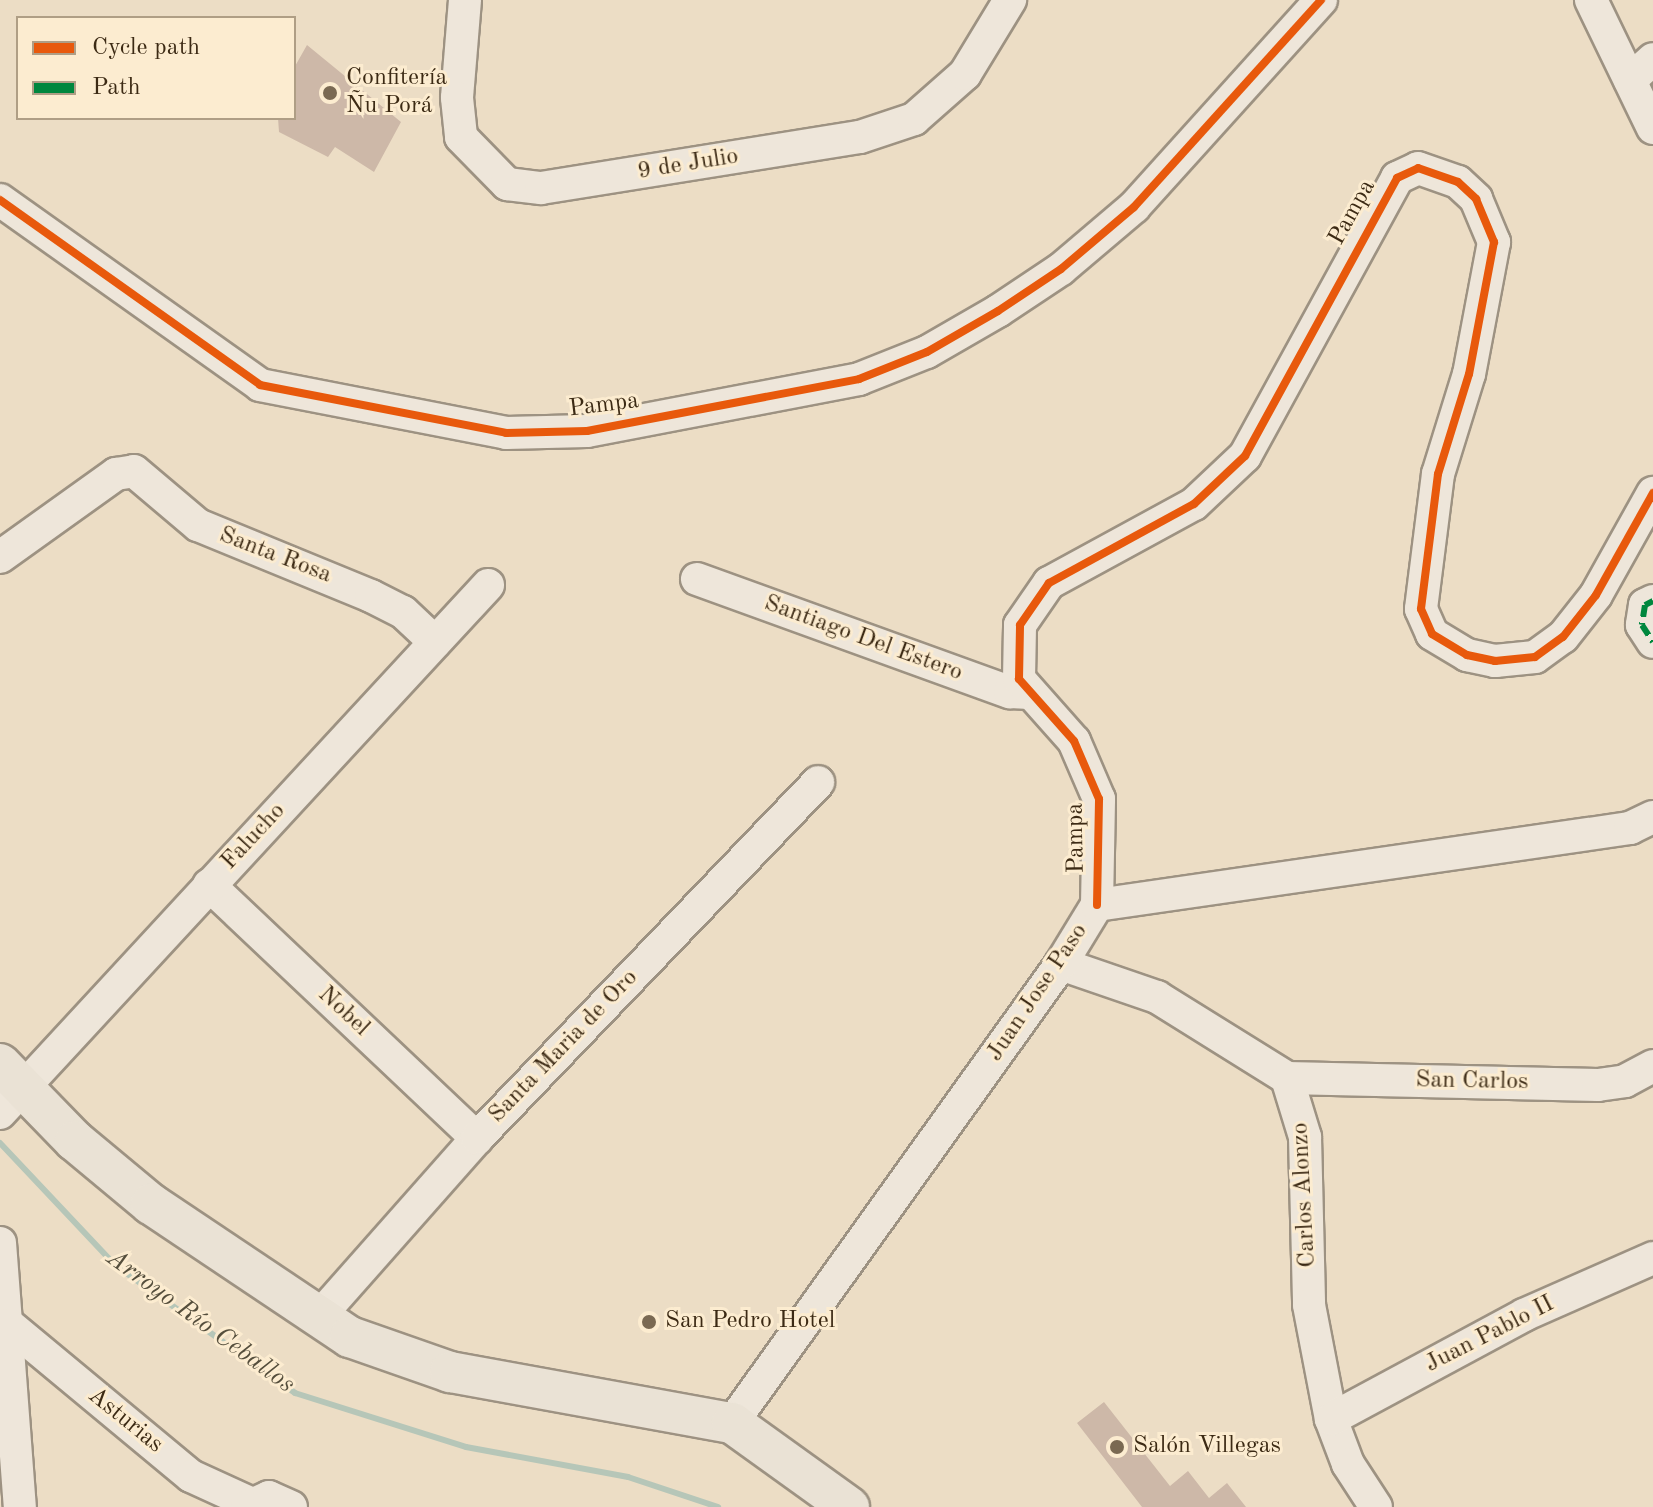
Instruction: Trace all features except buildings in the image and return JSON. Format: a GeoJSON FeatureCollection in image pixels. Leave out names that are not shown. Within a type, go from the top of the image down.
{"type":"FeatureCollection","features":[{"type":"Feature","properties":{"kind":"main road"},"geometry":{"type":"LineString","coordinates":[[5,1094],[151,1204],[317,1319],[450,1372],[732,1423],[849,1507]]}},
{"type":"Feature","properties":{"kind":"street","name":"9 de Julio"},"geometry":{"type":"LineString","coordinates":[[465,0],[457,98],[461,137],[507,184],[541,188],[860,137],[914,119],[965,74],[1010,0]]}},
{"type":"Feature","properties":{"kind":"street","name":"Pampa"},"geometry":{"type":"LineString","coordinates":[[0,200],[260,385],[506,433],[587,431],[859,379],[927,352],[987,318],[1061,269],[1134,207],[1321,0]]}},
{"type":"Feature","properties":{"kind":"street"},"geometry":{"type":"LineString","coordinates":[[1591,0],[1642,70],[1653,128]]}},
{"type":"Feature","properties":{"kind":"street","name":"Pampa"},"geometry":{"type":"LineString","coordinates":[[1097,905],[1099,799],[1074,741],[1019,679],[1017,657],[1020,625],[1032,602],[1078,562],[1194,504],[1221,484],[1291,374],[1383,194],[1418,168],[1458,182],[1476,199],[1494,242],[1469,374],[1434,503],[1421,609],[1432,634],[1467,655],[1495,661],[1535,657],[1563,637],[1596,595],[1650,504]]}},
{"type":"Feature","properties":{"kind":"street","name":"Santa Rosa"},"geometry":{"type":"LineString","coordinates":[[0,557],[116,474],[134,471],[198,525],[371,596],[403,612],[435,642]]}},
{"type":"Feature","properties":{"kind":"street","name":"Santiago Del Estero"},"geometry":{"type":"LineString","coordinates":[[697,579],[1010,692],[1030,693]]}},
{"type":"Feature","properties":{"kind":"street","name":"Falucho"},"geometry":{"type":"LineString","coordinates":[[5,1094],[209,885],[488,585]]}},
{"type":"Feature","properties":{"kind":"street"},"geometry":{"type":"LineString","coordinates":[[1653,601],[1645,605],[1642,625],[1653,642]]}},
{"type":"Feature","properties":{"kind":"street","name":"Santa Maria de Oro"},"geometry":{"type":"LineString","coordinates":[[317,1319],[477,1138],[818,782]]}},
{"type":"Feature","properties":{"kind":"street","name":"Juan Jose Paso"},"geometry":{"type":"LineString","coordinates":[[732,1423],[1061,964],[1097,905],[1630,828],[1653,817]]}},
{"type":"Feature","properties":{"kind":"street","name":"Nobel"},"geometry":{"type":"LineString","coordinates":[[209,885],[477,1138]]}},
{"type":"Feature","properties":{"kind":"street"},"geometry":{"type":"LineString","coordinates":[[1061,964],[1157,997],[1287,1078]]}},
{"type":"Feature","properties":{"kind":"street","name":"San Carlos"},"geometry":{"type":"LineString","coordinates":[[1287,1078],[1598,1085],[1625,1081],[1653,1066]]}},
{"type":"Feature","properties":{"kind":"street","name":"Carlos Alonzo"},"geometry":{"type":"LineString","coordinates":[[1287,1078],[1305,1137],[1309,1305],[1331,1419],[1348,1464],[1376,1507]]}},
{"type":"Feature","properties":{"kind":"street"},"geometry":{"type":"LineString","coordinates":[[0,1243],[20,1507]]}},
{"type":"Feature","properties":{"kind":"street","name":"Juan Pablo II"},"geometry":{"type":"LineString","coordinates":[[1331,1419],[1524,1315],[1653,1258]]}},
{"type":"Feature","properties":{"kind":"street","name":"Asturias"},"geometry":{"type":"LineString","coordinates":[[7,1341],[191,1476],[248,1505],[269,1497],[291,1507]]}},
{"type":"Feature","properties":{"kind":"waterway","name":"Arroyo Río Ceballos"},"geometry":{"type":"LineString","coordinates":[[0,1143],[115,1265],[295,1393],[466,1447],[628,1477],[718,1507]]}},
{"type":"Feature","properties":{"kind":"marked path"},"geometry":{"type":"LineString","coordinates":[[1653,601],[1645,605],[1642,625],[1653,642]]}},
{"type":"Feature","properties":{"kind":"cycle path"},"geometry":{"type":"LineString","coordinates":[[0,200],[260,385],[506,433],[587,431],[859,379],[927,352],[998,311],[1061,269],[1134,207],[1321,0]]}},
{"type":"Feature","properties":{"kind":"cycle path"},"geometry":{"type":"LineString","coordinates":[[1097,905],[1099,799],[1074,741],[1019,679],[1020,625],[1049,583],[1194,504],[1245,456],[1397,178],[1418,168],[1458,182],[1476,199],[1494,242],[1469,374],[1438,474],[1421,609],[1432,634],[1467,655],[1495,661],[1535,657],[1563,637],[1596,595],[1653,493]]}},
{"type":"Feature","properties":{"kind":"place","name":"Confitería Ñu Porá"},"geometry":{"type":"Point","coordinates":[330,93]}},
{"type":"Feature","properties":{"kind":"place","name":"San Pedro Hotel"},"geometry":{"type":"Point","coordinates":[649,1322]}},
{"type":"Feature","properties":{"kind":"place","name":"Salón Villegas"},"geometry":{"type":"Point","coordinates":[1117,1447]}}]}
